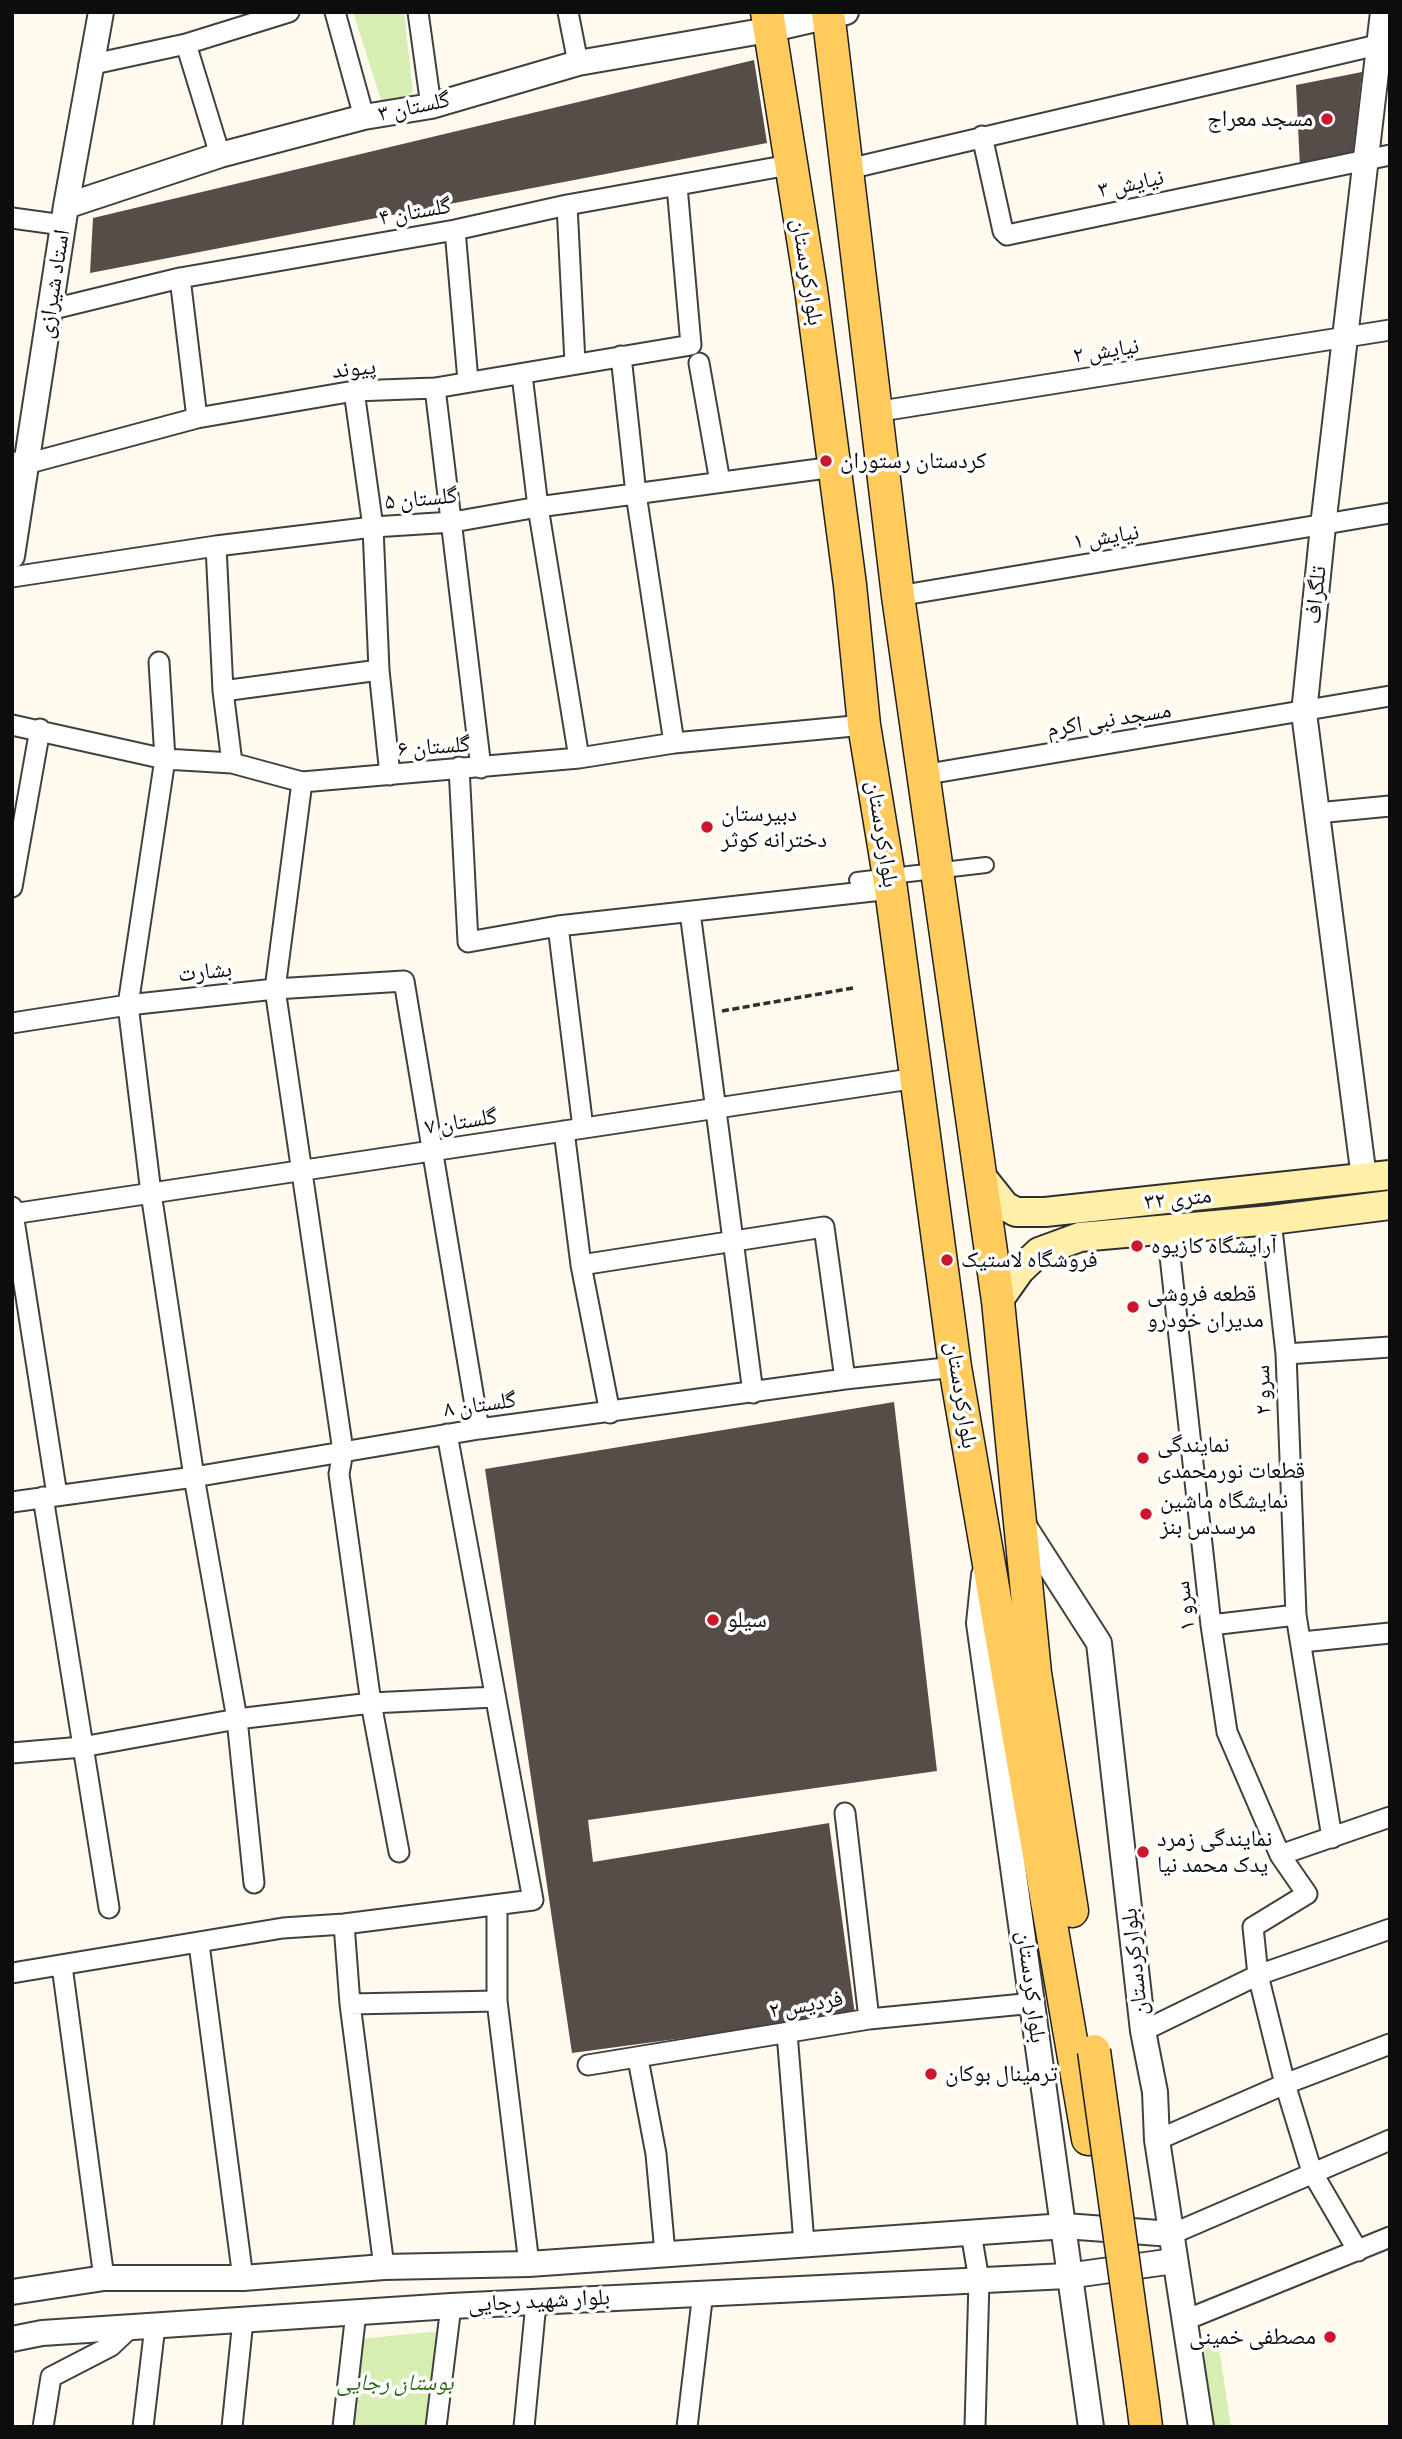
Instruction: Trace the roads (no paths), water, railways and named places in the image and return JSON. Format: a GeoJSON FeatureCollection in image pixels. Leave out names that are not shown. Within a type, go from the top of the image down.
{"type":"FeatureCollection","features":[{"type":"Feature","properties":{"kind":"main road","name":"بلوارکردستان"},"geometry":{"type":"LineString","coordinates":[[834,14],[844,170],[935,871],[998,1301],[1035,1673],[1094,2051],[1134,2417]]}},
{"type":"Feature","properties":{"kind":"main road","name":"بلوارکردستان"},"geometry":{"type":"LineString","coordinates":[[775,18],[789,165],[811,289],[864,725],[917,1078],[955,1367],[1007,1654],[1134,2417]]}},
{"type":"Feature","properties":{"kind":"main road","name":"۳۲ متری"},"geometry":{"type":"LineString","coordinates":[[981,1176],[1005,1206],[1016,1212],[1045,1212],[1377,1177]]}},
{"type":"Feature","properties":{"kind":"main road","name":"۳۲ متری"},"geometry":{"type":"LineString","coordinates":[[998,1301],[1020,1270],[1039,1252],[1080,1237],[1271,1220],[1390,1205]]}},
{"type":"Feature","properties":{"kind":"street","name":"استاد شیرازی"},"geometry":{"type":"LineString","coordinates":[[12,556],[19,463],[49,310],[89,65],[101,12]]}},
{"type":"Feature","properties":{"kind":"street"},"geometry":{"type":"LineString","coordinates":[[89,65],[186,44],[289,12]]}},
{"type":"Feature","properties":{"kind":"street"},"geometry":{"type":"LineString","coordinates":[[335,12],[364,117]]}},
{"type":"Feature","properties":{"kind":"street"},"geometry":{"type":"LineString","coordinates":[[418,12],[431,106]]}},
{"type":"Feature","properties":{"kind":"street"},"geometry":{"type":"LineString","coordinates":[[568,12],[578,63]]}},
{"type":"Feature","properties":{"kind":"street","name":"تلگراف"},"geometry":{"type":"LineString","coordinates":[[1377,1177],[1317,813],[1304,713],[1344,338],[1378,157],[1385,43],[1383,12]]}},
{"type":"Feature","properties":{"kind":"street","name":"گلستان ۳"},"geometry":{"type":"LineString","coordinates":[[64,216],[220,155],[364,117],[431,106],[578,63],[775,18],[834,14]]}},
{"type":"Feature","properties":{"kind":"street"},"geometry":{"type":"LineString","coordinates":[[844,170],[1385,43]]}},
{"type":"Feature","properties":{"kind":"street"},"geometry":{"type":"LineString","coordinates":[[186,44],[220,155]]}},
{"type":"Feature","properties":{"kind":"street","name":"نیایش ۳"},"geometry":{"type":"LineString","coordinates":[[982,136],[1003,231],[1007,235],[1378,157]]}},
{"type":"Feature","properties":{"kind":"street","name":"گلستان ۴"},"geometry":{"type":"LineString","coordinates":[[49,310],[180,278],[455,230],[567,205],[789,165]]}},
{"type":"Feature","properties":{"kind":"street"},"geometry":{"type":"LineString","coordinates":[[677,186],[695,354],[720,482]]}},
{"type":"Feature","properties":{"kind":"street"},"geometry":{"type":"LineString","coordinates":[[567,205],[575,363]]}},
{"type":"Feature","properties":{"kind":"street"},"geometry":{"type":"LineString","coordinates":[[12,218],[64,216]]}},
{"type":"Feature","properties":{"kind":"street"},"geometry":{"type":"LineString","coordinates":[[455,230],[468,381]]}},
{"type":"Feature","properties":{"kind":"street"},"geometry":{"type":"LineString","coordinates":[[180,278],[197,418]]}},
{"type":"Feature","properties":{"kind":"street","name":"نیایش ۲"},"geometry":{"type":"LineString","coordinates":[[875,412],[1390,330]]}},
{"type":"Feature","properties":{"kind":"street","name":"پیوند"},"geometry":{"type":"LineString","coordinates":[[19,463],[197,418],[354,391],[436,388],[621,356],[695,354]]}},
{"type":"Feature","properties":{"kind":"street"},"geometry":{"type":"LineString","coordinates":[[621,356],[636,494],[674,743]]}},
{"type":"Feature","properties":{"kind":"street"},"geometry":{"type":"LineString","coordinates":[[522,375],[538,507],[579,758]]}},
{"type":"Feature","properties":{"kind":"street"},"geometry":{"type":"LineString","coordinates":[[436,388],[481,768]]}},
{"type":"Feature","properties":{"kind":"street"},"geometry":{"type":"LineString","coordinates":[[354,391],[373,527],[379,670],[390,775]]}},
{"type":"Feature","properties":{"kind":"street","name":"گلستان ۵"},"geometry":{"type":"LineString","coordinates":[[12,577],[216,546],[373,527],[453,522],[538,507],[834,467]]}},
{"type":"Feature","properties":{"kind":"street","name":"نیایش ۱"},"geometry":{"type":"LineString","coordinates":[[898,596],[1390,513]]}},
{"type":"Feature","properties":{"kind":"street"},"geometry":{"type":"LineString","coordinates":[[216,546],[223,691],[232,763]]}},
{"type":"Feature","properties":{"kind":"street"},"geometry":{"type":"LineString","coordinates":[[159,662],[165,759],[128,1005],[151,1194],[194,1477],[237,1719],[254,1883]]}},
{"type":"Feature","properties":{"kind":"street"},"geometry":{"type":"LineString","coordinates":[[223,691],[379,670]]}},
{"type":"Feature","properties":{"kind":"street","name":"مسجد نبی اکرم"},"geometry":{"type":"LineString","coordinates":[[922,775],[1304,713],[1390,696]]}},
{"type":"Feature","properties":{"kind":"street","name":"گلستان ۶"},"geometry":{"type":"LineString","coordinates":[[12,726],[40,729],[165,759],[232,763],[302,782],[459,767],[481,768],[579,758],[674,743],[864,725]]}},
{"type":"Feature","properties":{"kind":"street"},"geometry":{"type":"LineString","coordinates":[[12,887],[40,729]]}},
{"type":"Feature","properties":{"kind":"street"},"geometry":{"type":"LineString","coordinates":[[459,767],[468,942],[558,926],[690,912],[889,883],[935,871],[986,865]]}},
{"type":"Feature","properties":{"kind":"street"},"geometry":{"type":"LineString","coordinates":[[302,782],[275,989],[343,1451],[339,1474],[371,1703],[399,1852]]}},
{"type":"Feature","properties":{"kind":"street"},"geometry":{"type":"LineString","coordinates":[[1317,813],[1390,806]]}},
{"type":"Feature","properties":{"kind":"street"},"geometry":{"type":"LineString","coordinates":[[857,880],[889,883]]}},
{"type":"Feature","properties":{"kind":"street"},"geometry":{"type":"LineString","coordinates":[[690,912],[753,1393]]}},
{"type":"Feature","properties":{"kind":"street"},"geometry":{"type":"LineString","coordinates":[[558,926],[574,1130],[581,1265],[610,1413]]}},
{"type":"Feature","properties":{"kind":"street","name":"بشارت"},"geometry":{"type":"LineString","coordinates":[[12,1023],[128,1005],[275,989],[404,981],[432,1151]]}},
{"type":"Feature","properties":{"kind":"street","name":"گلستان ۷"},"geometry":{"type":"LineString","coordinates":[[13,1214],[917,1078]]}},
{"type":"Feature","properties":{"kind":"street"},"geometry":{"type":"LineString","coordinates":[[432,1151],[479,1429]]}},
{"type":"Feature","properties":{"kind":"street"},"geometry":{"type":"LineString","coordinates":[[12,1208],[82,1747],[109,1908]]}},
{"type":"Feature","properties":{"kind":"street","name":"سرو ۲"},"geometry":{"type":"LineString","coordinates":[[1271,1220],[1286,1354],[1296,1615],[1332,1838]]}},
{"type":"Feature","properties":{"kind":"street"},"geometry":{"type":"LineString","coordinates":[[581,1265],[824,1227],[845,1378]]}},
{"type":"Feature","properties":{"kind":"street","name":"سرو ۱"},"geometry":{"type":"LineString","coordinates":[[1167,1229],[1211,1625],[1227,1732],[1280,1855],[1307,1894],[1253,1927],[1258,1975]]}},
{"type":"Feature","properties":{"kind":"street"},"geometry":{"type":"LineString","coordinates":[[1286,1354],[1390,1347]]}},
{"type":"Feature","properties":{"kind":"street","name":"گلستان ۸"},"geometry":{"type":"LineString","coordinates":[[12,1502],[194,1477],[479,1429],[610,1413],[845,1378],[955,1367]]}},
{"type":"Feature","properties":{"kind":"street"},"geometry":{"type":"LineString","coordinates":[[12,1973],[283,1928],[344,1924],[533,1900],[447,1434]]}},
{"type":"Feature","properties":{"kind":"street","name":"بلوارکردستان"},"geometry":{"type":"LineString","coordinates":[[1019,1518],[1099,1643],[1143,2031],[1155,2092],[1157,2140],[1201,2427]]}},
{"type":"Feature","properties":{"kind":"street","name":"بلوار کردستان"},"geometry":{"type":"LineString","coordinates":[[986,1546],[979,1623],[1091,2427]]}},
{"type":"Feature","properties":{"kind":"street"},"geometry":{"type":"LineString","coordinates":[[1211,1625],[1296,1615]]}},
{"type":"Feature","properties":{"kind":"street"},"geometry":{"type":"LineString","coordinates":[[1302,1642],[1390,1633]]}},
{"type":"Feature","properties":{"kind":"street"},"geometry":{"type":"LineString","coordinates":[[12,1753],[82,1747],[237,1719],[371,1703],[495,1697]]}},
{"type":"Feature","properties":{"kind":"street"},"geometry":{"type":"LineString","coordinates":[[845,1813],[869,2019]]}},
{"type":"Feature","properties":{"kind":"street"},"geometry":{"type":"LineString","coordinates":[[1280,1855],[1390,1817]]}},
{"type":"Feature","properties":{"kind":"street"},"geometry":{"type":"LineString","coordinates":[[497,1905],[497,2001],[529,2264]]}},
{"type":"Feature","properties":{"kind":"street"},"geometry":{"type":"LineString","coordinates":[[344,1924],[350,2004],[384,2267]]}},
{"type":"Feature","properties":{"kind":"street"},"geometry":{"type":"LineString","coordinates":[[1143,2031],[1258,1975],[1390,1929]]}},
{"type":"Feature","properties":{"kind":"street"},"geometry":{"type":"LineString","coordinates":[[199,1944],[243,2278]]}},
{"type":"Feature","properties":{"kind":"street"},"geometry":{"type":"LineString","coordinates":[[62,1966],[104,2278]]}},
{"type":"Feature","properties":{"kind":"street"},"geometry":{"type":"LineString","coordinates":[[1258,1975],[1285,2084],[1312,2172],[1357,2251]]}},
{"type":"Feature","properties":{"kind":"street"},"geometry":{"type":"LineString","coordinates":[[350,2004],[497,2001]]}},
{"type":"Feature","properties":{"kind":"street","name":"فردیس ۲"},"geometry":{"type":"LineString","coordinates":[[587,2065],[638,2059],[869,2019],[1034,2003]]}},
{"type":"Feature","properties":{"kind":"street"},"geometry":{"type":"LineString","coordinates":[[787,2033],[804,2243]]}},
{"type":"Feature","properties":{"kind":"street"},"geometry":{"type":"LineString","coordinates":[[1157,2140],[1285,2084],[1390,2044]]}},
{"type":"Feature","properties":{"kind":"street"},"geometry":{"type":"LineString","coordinates":[[638,2059],[656,2154],[665,2253]]}},
{"type":"Feature","properties":{"kind":"street"},"geometry":{"type":"LineString","coordinates":[[1172,2234],[1390,2140]]}},
{"type":"Feature","properties":{"kind":"street","name":"بلوار شهید رجایی"},"geometry":{"type":"LineString","coordinates":[[12,2292],[104,2278],[243,2278],[384,2267],[529,2264],[1065,2226],[1172,2234]]}},
{"type":"Feature","properties":{"kind":"street"},"geometry":{"type":"LineString","coordinates":[[971,2233],[979,2280],[975,2427]]}},
{"type":"Feature","properties":{"kind":"street"},"geometry":{"type":"LineString","coordinates":[[1183,2321],[1390,2237]]}},
{"type":"Feature","properties":{"kind":"street","name":"بلوار شهید رجایی"},"geometry":{"type":"LineString","coordinates":[[12,2339],[42,2333],[451,2306],[1068,2276],[1174,2261]]}},
{"type":"Feature","properties":{"kind":"street"},"geometry":{"type":"LineString","coordinates":[[687,2427],[703,2292]]}},
{"type":"Feature","properties":{"kind":"street"},"geometry":{"type":"LineString","coordinates":[[524,2427],[536,2303]]}},
{"type":"Feature","properties":{"kind":"street"},"geometry":{"type":"LineString","coordinates":[[436,2427],[451,2306]]}},
{"type":"Feature","properties":{"kind":"street"},"geometry":{"type":"LineString","coordinates":[[343,2427],[356,2312]]}},
{"type":"Feature","properties":{"kind":"street"},"geometry":{"type":"LineString","coordinates":[[232,2427],[243,2320]]}},
{"type":"Feature","properties":{"kind":"street"},"geometry":{"type":"LineString","coordinates":[[143,2427],[155,2326]]}},
{"type":"Feature","properties":{"kind":"street"},"geometry":{"type":"LineString","coordinates":[[43,2427],[51,2377],[111,2346],[130,2328]]}},
{"type":"Feature","properties":{"kind":"place","name":"مسجد معراج"},"geometry":{"type":"Point","coordinates":[1327,119]}},
{"type":"Feature","properties":{"kind":"place","name":"کردستان رستوران"},"geometry":{"type":"Point","coordinates":[826,461]}},
{"type":"Feature","properties":{"kind":"place","name":"دبیرستان دخترانه کوثر"},"geometry":{"type":"Point","coordinates":[707,827]}},
{"type":"Feature","properties":{"kind":"place","name":"آرایشگاه کازیوه"},"geometry":{"type":"Point","coordinates":[1137,1246]}},
{"type":"Feature","properties":{"kind":"place","name":"فروشگاه لاستیک"},"geometry":{"type":"Point","coordinates":[947,1260]}},
{"type":"Feature","properties":{"kind":"place","name":"قطعه فروشی مدیران خودرو"},"geometry":{"type":"Point","coordinates":[1133,1307]}},
{"type":"Feature","properties":{"kind":"place","name":"نمایندگی قطعات نورمحمدی"},"geometry":{"type":"Point","coordinates":[1143,1458]}},
{"type":"Feature","properties":{"kind":"place","name":"نمایشگاه ماشین مرسدس بنز"},"geometry":{"type":"Point","coordinates":[1146,1514]}},
{"type":"Feature","properties":{"kind":"place","name":"سیلو"},"geometry":{"type":"Point","coordinates":[713,1620]}},
{"type":"Feature","properties":{"kind":"place","name":"نمایندگی زمرد یدک محمد نیا"},"geometry":{"type":"Point","coordinates":[1143,1852]}},
{"type":"Feature","properties":{"kind":"place","name":"ترمینال بوکان"},"geometry":{"type":"Point","coordinates":[931,2074]}},
{"type":"Feature","properties":{"kind":"place","name":"مصطفی خمینی"},"geometry":{"type":"Point","coordinates":[1330,2337]}},
{"type":"Feature","properties":{"kind":"park label","name":"بوستان رجایی"},"geometry":{"type":"Point","coordinates":[395,2383]}}]}
